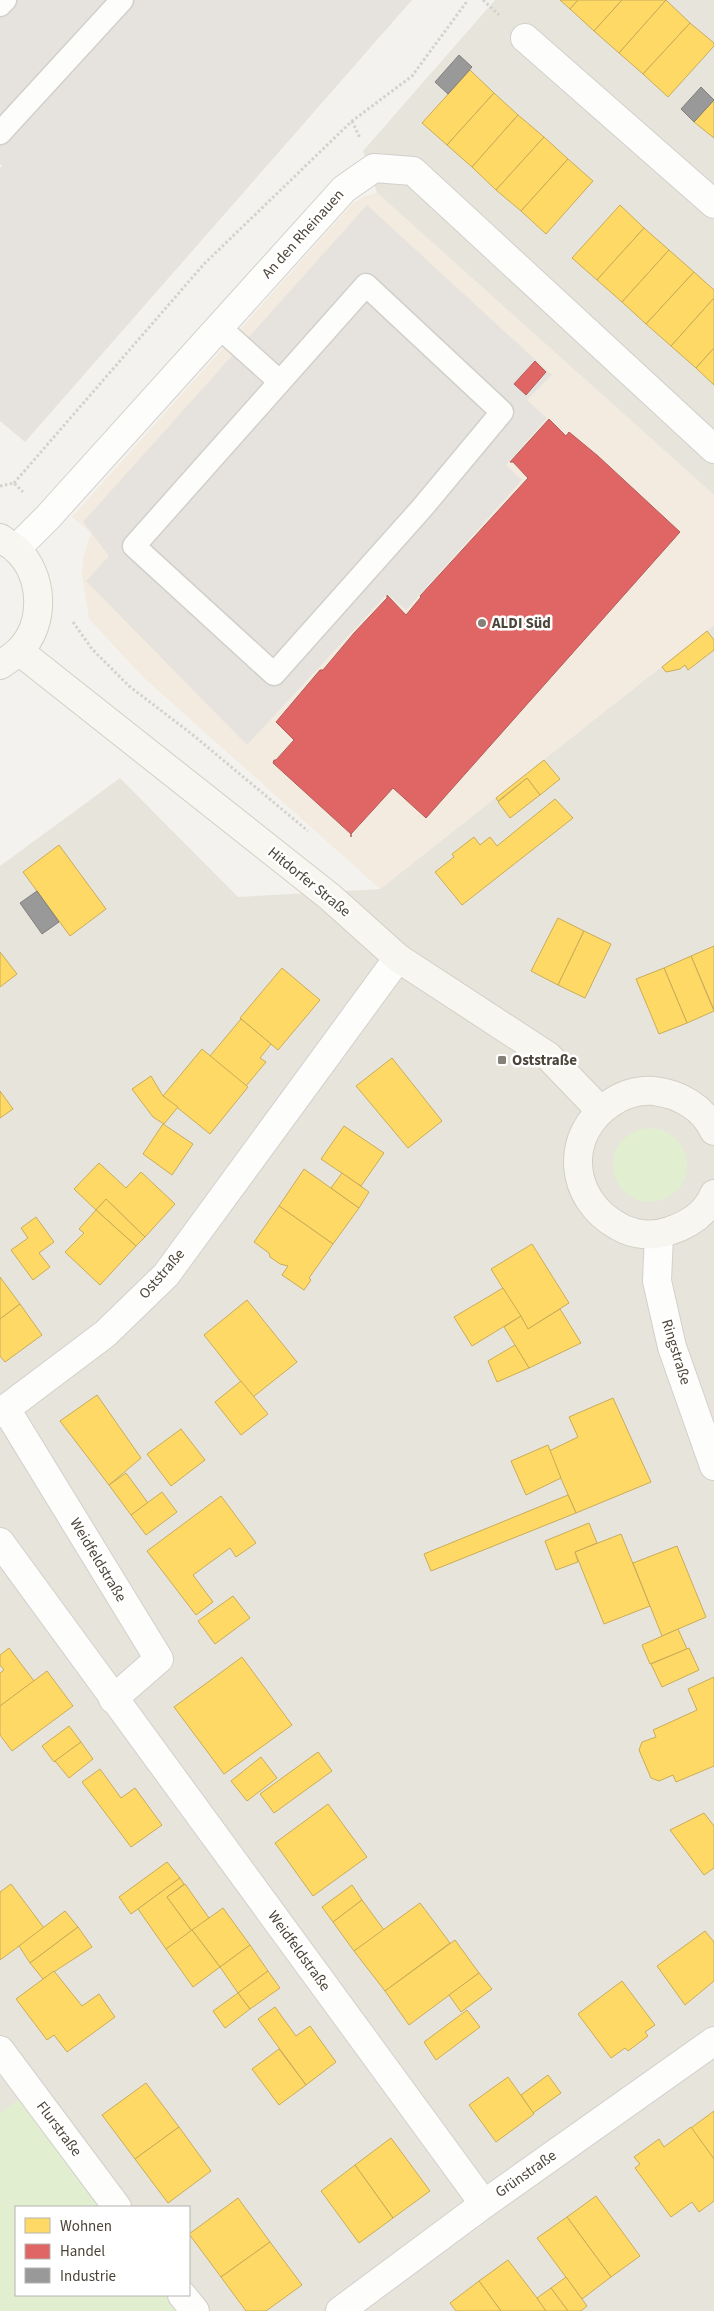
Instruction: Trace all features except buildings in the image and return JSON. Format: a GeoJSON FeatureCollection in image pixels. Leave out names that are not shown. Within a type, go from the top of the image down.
{"type":"FeatureCollection","features":[{"type":"Feature","properties":{"kind":"street"},"geometry":{"type":"LineString","coordinates":[[525,38],[714,204]]}},
{"type":"Feature","properties":{"kind":"street","name":"An den Rheinauen"},"geometry":{"type":"LineString","coordinates":[[8,544],[54,510],[344,189],[374,168],[413,171],[714,449]]}},
{"type":"Feature","properties":{"kind":"street"},"geometry":{"type":"LineString","coordinates":[[8,544],[30,567],[38,588],[38,611],[32,633],[9,658]]}},
{"type":"Feature","properties":{"kind":"street","name":"Hitdorfer Straße"},"geometry":{"type":"LineString","coordinates":[[9,658],[330,897],[398,958],[548,1056],[600,1110]]}},
{"type":"Feature","properties":{"kind":"street","name":"Oststraße"},"geometry":{"type":"LineString","coordinates":[[3,1411],[105,1334],[166,1275],[398,958]]}},
{"type":"Feature","properties":{"kind":"street"},"geometry":{"type":"LineString","coordinates":[[714,1131],[710,1122],[692,1104],[670,1093],[645,1090],[620,1096],[600,1110],[582,1135],[577,1164],[584,1194],[602,1218],[629,1232],[659,1235],[688,1225],[710,1203],[714,1194]]}},
{"type":"Feature","properties":{"kind":"street","name":"Ringstraße"},"geometry":{"type":"LineString","coordinates":[[659,1235],[657,1281],[670,1338],[714,1466]]}},
{"type":"Feature","properties":{"kind":"street","name":"Weidfeldstraße"},"geometry":{"type":"LineString","coordinates":[[3,1411],[159,1659],[113,1699]]}},
{"type":"Feature","properties":{"kind":"street","name":"Weidfeldstraße"},"geometry":{"type":"LineString","coordinates":[[0,1542],[484,2204]]}},
{"type":"Feature","properties":{"kind":"street","name":"Grünstraße"},"geometry":{"type":"LineString","coordinates":[[340,2311],[484,2204],[714,2041]]}},
{"type":"Feature","properties":{"kind":"street","name":"Flurstraße"},"geometry":{"type":"LineString","coordinates":[[0,2050],[116,2206]]}},
{"type":"Feature","properties":{"kind":"street"},"geometry":{"type":"LineString","coordinates":[[183,2296],[194,2311]]}},
{"type":"Feature","properties":{"kind":"lane"},"geometry":{"type":"LineString","coordinates":[[0,5],[4,0]]}},
{"type":"Feature","properties":{"kind":"lane"},"geometry":{"type":"LineString","coordinates":[[0,133],[122,0]]}},
{"type":"Feature","properties":{"kind":"lane"},"geometry":{"type":"LineString","coordinates":[[366,285],[502,412],[422,508],[274,674],[134,546],[279,381],[366,285]]}},
{"type":"Feature","properties":{"kind":"lane"},"geometry":{"type":"LineString","coordinates":[[219,327],[279,381]]}},
{"type":"Feature","properties":{"kind":"path"},"geometry":{"type":"LineString","coordinates":[[14,483],[204,264],[352,121],[412,76],[468,0]]}},
{"type":"Feature","properties":{"kind":"path"},"geometry":{"type":"LineString","coordinates":[[72,621],[92,649],[129,686],[193,735],[315,838]]}},
{"type":"Feature","properties":{"kind":"shaded area"},"geometry":{"type":"Polygon","coordinates":[[[0,0],[412,0],[25,442],[0,421],[0,168],[2,166],[0,164],[0,0]]]}},
{"type":"Feature","properties":{"kind":"shaded area"},"geometry":{"type":"Polygon","coordinates":[[[495,0],[714,0],[714,495],[377,193],[363,151],[495,0]]]}},
{"type":"Feature","properties":{"kind":"shaded area"},"geometry":{"type":"Polygon","coordinates":[[[377,193],[714,495],[714,625],[380,889],[143,677],[89,619],[82,574],[83,558],[91,533],[72,517],[352,204],[365,196],[377,193]]]}},
{"type":"Feature","properties":{"kind":"shaded area"},"geometry":{"type":"Polygon","coordinates":[[[367,205],[552,375],[527,400],[547,418],[506,465],[522,480],[406,610],[387,594],[247,745],[86,581],[109,556],[83,522],[367,205]]]}},
{"type":"Feature","properties":{"kind":"shaded area"},"geometry":{"type":"Polygon","coordinates":[[[714,625],[714,2311],[0,2311],[0,866],[120,778],[238,897],[380,889],[714,625]]]}},
{"type":"Feature","properties":{"kind":"green space"},"geometry":{"type":"Polygon","coordinates":[[[650,1128],[664,1131],[676,1139],[684,1151],[687,1165],[684,1179],[676,1191],[664,1199],[650,1202],[636,1199],[624,1191],[616,1179],[613,1165],[616,1151],[624,1139],[636,1131],[650,1128]]]}},
{"type":"Feature","properties":{"kind":"green space"},"geometry":{"type":"Polygon","coordinates":[[[22,2097],[102,2206],[15,2206],[15,2296],[168,2296],[179,2311],[0,2311],[0,2113],[22,2097]]]}},
{"type":"Feature","properties":{"kind":"place","name":"ALDI Süd"},"geometry":{"type":"Point","coordinates":[482,623]}},
{"type":"Feature","properties":{"kind":"place","name":"Oststraße"},"geometry":{"type":"Point","coordinates":[502,1060]}}]}
